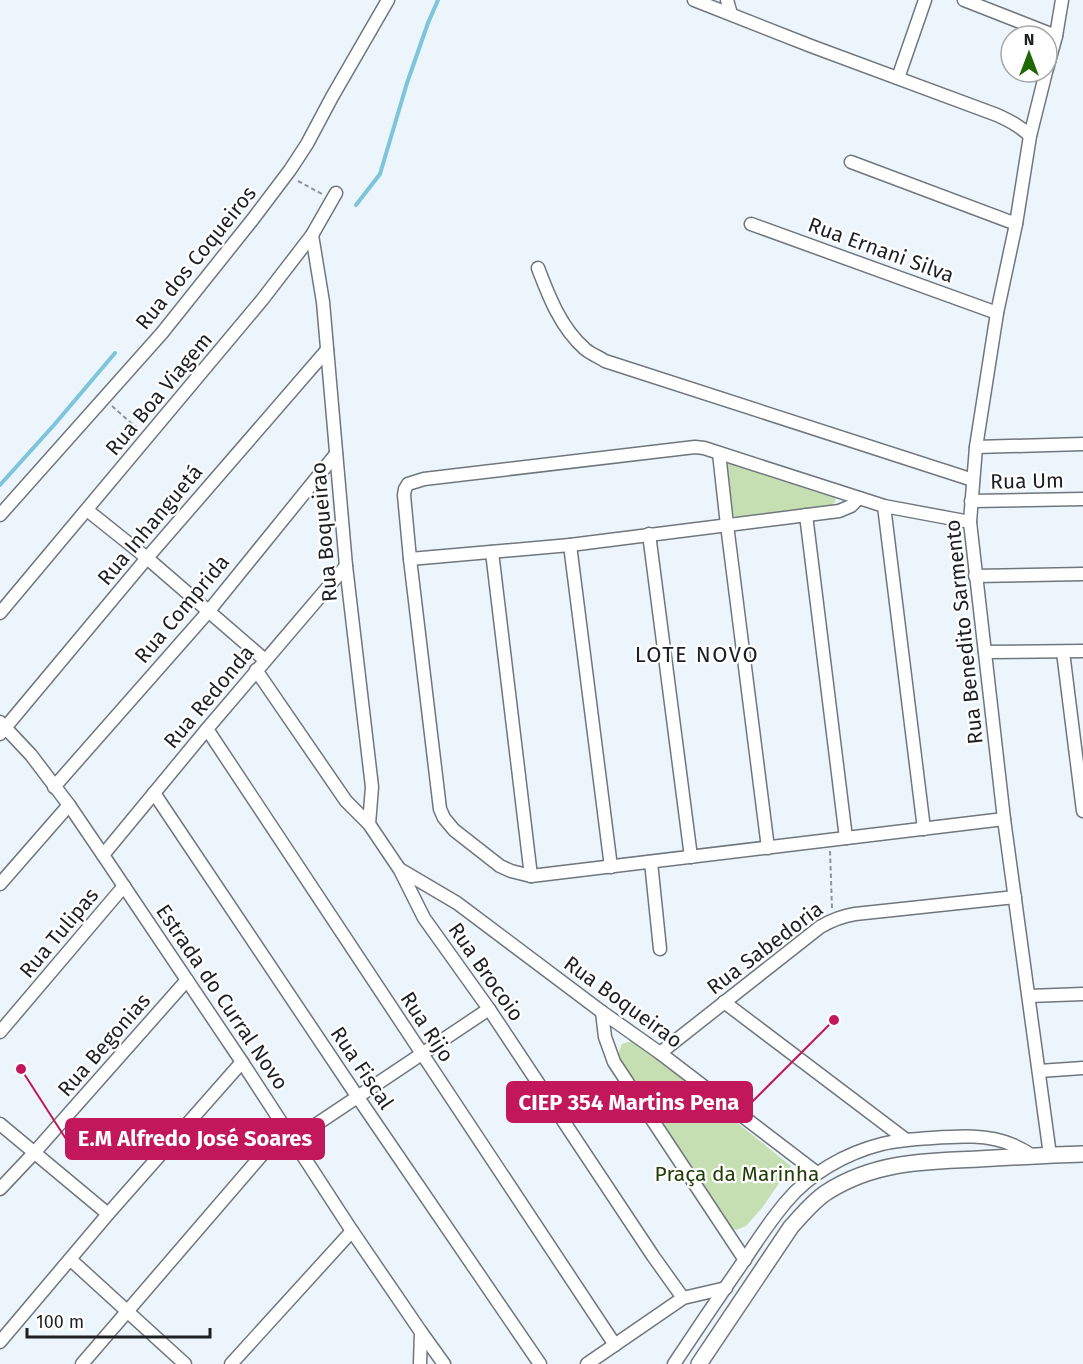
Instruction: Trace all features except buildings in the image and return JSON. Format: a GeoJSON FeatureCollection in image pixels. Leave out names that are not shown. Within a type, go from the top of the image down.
{"type":"FeatureCollection","features":[{"type":"Feature","properties":{"kind":"main road"},"geometry":{"type":"LineString","coordinates":[[699,1364],[791,1227],[826,1193],[847,1181],[872,1171],[917,1162],[1083,1154]]}},
{"type":"Feature","properties":{"kind":"street","name":"Rua dos Coqueiros"},"geometry":{"type":"LineString","coordinates":[[0,515],[162,333],[253,219],[307,144],[388,0]]}},
{"type":"Feature","properties":{"kind":"street"},"geometry":{"type":"LineString","coordinates":[[694,0],[997,115],[1011,121],[1030,136]]}},
{"type":"Feature","properties":{"kind":"street"},"geometry":{"type":"LineString","coordinates":[[727,0],[731,14]]}},
{"type":"Feature","properties":{"kind":"street"},"geometry":{"type":"LineString","coordinates":[[898,78],[925,0]]}},
{"type":"Feature","properties":{"kind":"street"},"geometry":{"type":"LineString","coordinates":[[964,0],[1025,24]]}},
{"type":"Feature","properties":{"kind":"street","name":"Rua Benedito Sarmento"},"geometry":{"type":"LineString","coordinates":[[1058,24],[1062,0]]}},
{"type":"Feature","properties":{"kind":"street","name":"Rua Benedito Sarmento"},"geometry":{"type":"LineString","coordinates":[[1044,84],[1030,136],[1017,224],[998,313],[976,447],[970,522],[1004,819],[1050,1155]]}},
{"type":"Feature","properties":{"kind":"street"},"geometry":{"type":"LineString","coordinates":[[851,162],[1017,224]]}},
{"type":"Feature","properties":{"kind":"street","name":"Rua Boa Viagem"},"geometry":{"type":"LineString","coordinates":[[0,613],[262,300],[312,236],[334,196]]}},
{"type":"Feature","properties":{"kind":"street","name":"Rua Ernani Silva"},"geometry":{"type":"LineString","coordinates":[[751,224],[998,313]]}},
{"type":"Feature","properties":{"kind":"street","name":"Rua Boqueirao"},"geometry":{"type":"LineString","coordinates":[[312,236],[323,302],[346,566],[372,787],[369,824]]}},
{"type":"Feature","properties":{"kind":"street"},"geometry":{"type":"LineString","coordinates":[[538,268],[551,302],[567,329],[585,348],[605,361],[973,480]]}},
{"type":"Feature","properties":{"kind":"street","name":"Rua Inhanguetá"},"geometry":{"type":"LineString","coordinates":[[2,728],[327,350]]}},
{"type":"Feature","properties":{"kind":"street"},"geometry":{"type":"LineString","coordinates":[[976,447],[1083,444]]}},
{"type":"Feature","properties":{"kind":"street"},"geometry":{"type":"LineString","coordinates":[[970,522],[885,506],[704,448],[683,448],[436,477],[408,484],[404,495],[440,809],[454,830],[500,866],[531,876],[1004,819]]}},
{"type":"Feature","properties":{"kind":"street"},"geometry":{"type":"LineString","coordinates":[[719,453],[768,848]]}},
{"type":"Feature","properties":{"kind":"street","name":"Rua Comprida"},"geometry":{"type":"LineString","coordinates":[[54,787],[208,612],[336,454]]}},
{"type":"Feature","properties":{"kind":"street"},"geometry":{"type":"LineString","coordinates":[[410,560],[570,545],[839,511],[851,506],[859,498]]}},
{"type":"Feature","properties":{"kind":"street","name":"Rua Um"},"geometry":{"type":"LineString","coordinates":[[971,501],[1083,499]]}},
{"type":"Feature","properties":{"kind":"street"},"geometry":{"type":"LineString","coordinates":[[885,506],[924,829]]}},
{"type":"Feature","properties":{"kind":"street"},"geometry":{"type":"LineString","coordinates":[[87,510],[147,558],[265,660]]}},
{"type":"Feature","properties":{"kind":"street"},"geometry":{"type":"LineString","coordinates":[[806,515],[846,838]]}},
{"type":"Feature","properties":{"kind":"street"},"geometry":{"type":"LineString","coordinates":[[649,534],[691,857]]}},
{"type":"Feature","properties":{"kind":"street"},"geometry":{"type":"LineString","coordinates":[[570,545],[611,867]]}},
{"type":"Feature","properties":{"kind":"street"},"geometry":{"type":"LineString","coordinates":[[492,552],[531,876]]}},
{"type":"Feature","properties":{"kind":"street","name":"Rua Redonda"},"geometry":{"type":"LineString","coordinates":[[104,855],[256,670],[346,566]]}},
{"type":"Feature","properties":{"kind":"street"},"geometry":{"type":"LineString","coordinates":[[975,576],[1083,574]]}},
{"type":"Feature","properties":{"kind":"street"},"geometry":{"type":"LineString","coordinates":[[985,652],[1083,651]]}},
{"type":"Feature","properties":{"kind":"street"},"geometry":{"type":"LineString","coordinates":[[1063,652],[1078,737],[1083,809]]}},
{"type":"Feature","properties":{"kind":"street","name":"Rua Brocoio"},"geometry":{"type":"LineString","coordinates":[[256,670],[346,801],[369,824],[400,870],[424,918],[489,1009],[683,1298]]}},
{"type":"Feature","properties":{"kind":"street","name":"Estrada do Curral Novo"},"geometry":{"type":"LineString","coordinates":[[2,728],[30,756],[69,805],[104,855],[352,1231],[444,1364]]}},
{"type":"Feature","properties":{"kind":"street","name":"Rua Rijo"},"geometry":{"type":"LineString","coordinates":[[207,729],[615,1345]]}},
{"type":"Feature","properties":{"kind":"street","name":"Rua Fiscal"},"geometry":{"type":"LineString","coordinates":[[154,792],[540,1364]]}},
{"type":"Feature","properties":{"kind":"street"},"geometry":{"type":"LineString","coordinates":[[0,884],[69,805]]}},
{"type":"Feature","properties":{"kind":"street"},"geometry":{"type":"LineString","coordinates":[[651,862],[660,949]]}},
{"type":"Feature","properties":{"kind":"street","name":"Rua Boqueirao"},"geometry":{"type":"LineString","coordinates":[[400,870],[457,903],[660,1053],[817,1173]]}},
{"type":"Feature","properties":{"kind":"street","name":"Rua Tulipas"},"geometry":{"type":"LineString","coordinates":[[0,1032],[124,886]]}},
{"type":"Feature","properties":{"kind":"street","name":"Rua Sabedoria"},"geometry":{"type":"LineString","coordinates":[[660,1053],[820,927],[843,915],[1015,897]]}},
{"type":"Feature","properties":{"kind":"street","name":"Rua Begonias"},"geometry":{"type":"LineString","coordinates":[[0,1189],[34,1154],[187,980]]}},
{"type":"Feature","properties":{"kind":"street"},"geometry":{"type":"LineString","coordinates":[[1029,996],[1083,994]]}},
{"type":"Feature","properties":{"kind":"street"},"geometry":{"type":"LineString","coordinates":[[724,1002],[905,1139]]}},
{"type":"Feature","properties":{"kind":"street"},"geometry":{"type":"LineString","coordinates":[[293,1140],[489,1009]]}},
{"type":"Feature","properties":{"kind":"street"},"geometry":{"type":"LineString","coordinates":[[602,1012],[605,1037],[614,1062],[745,1260]]}},
{"type":"Feature","properties":{"kind":"street"},"geometry":{"type":"LineString","coordinates":[[0,1342],[108,1214],[242,1062]]}},
{"type":"Feature","properties":{"kind":"street"},"geometry":{"type":"LineString","coordinates":[[1039,1071],[1083,1068]]}},
{"type":"Feature","properties":{"kind":"street"},"geometry":{"type":"LineString","coordinates":[[0,1124],[108,1214]]}},
{"type":"Feature","properties":{"kind":"street"},"geometry":{"type":"LineString","coordinates":[[82,1364],[285,1128]]}},
{"type":"Feature","properties":{"kind":"street"},"geometry":{"type":"LineString","coordinates":[[674,1364],[785,1202],[817,1173],[859,1151],[905,1139],[976,1137],[996,1139],[1012,1144],[1033,1156]]}},
{"type":"Feature","properties":{"kind":"street"},"geometry":{"type":"LineString","coordinates":[[231,1364],[352,1231]]}},
{"type":"Feature","properties":{"kind":"street"},"geometry":{"type":"LineString","coordinates":[[71,1260],[186,1364]]}},
{"type":"Feature","properties":{"kind":"street"},"geometry":{"type":"LineString","coordinates":[[587,1364],[683,1298],[726,1287]]}},
{"type":"Feature","properties":{"kind":"street"},"geometry":{"type":"LineString","coordinates":[[420,1364],[421,1332]]}},
{"type":"Feature","properties":{"kind":"path"},"geometry":{"type":"LineString","coordinates":[[286,174],[309,188],[334,196]]}},
{"type":"Feature","properties":{"kind":"path"},"geometry":{"type":"LineString","coordinates":[[104,399],[148,438]]}},
{"type":"Feature","properties":{"kind":"path"},"geometry":{"type":"LineString","coordinates":[[829,840],[832,920]]}},
{"type":"Feature","properties":{"kind":"green space"},"geometry":{"type":"Polygon","coordinates":[[[729,462],[836,496],[835,502],[831,505],[737,517],[731,511],[726,467],[729,462]]]}},
{"type":"Feature","properties":{"kind":"green space","name":"Praça da Marinha"},"geometry":{"type":"Polygon","coordinates":[[[634,1040],[791,1166],[762,1208],[746,1226],[736,1230],[719,1222],[617,1057],[622,1044],[634,1040]]]}},
{"type":"Feature","properties":{"kind":"waterway"},"geometry":{"type":"LineString","coordinates":[[356,205],[380,174],[407,83],[438,0]]}},
{"type":"Feature","properties":{"kind":"waterway"},"geometry":{"type":"LineString","coordinates":[[0,485],[115,353]]}},
{"type":"Feature","properties":{"kind":"place","name":"CIEP 354 Martins Pena"},"geometry":{"type":"Point","coordinates":[834,1020]}},
{"type":"Feature","properties":{"kind":"place","name":"E.M Alfredo José Soares"},"geometry":{"type":"Point","coordinates":[21,1069]}},
{"type":"Feature","properties":{"kind":"district","name":"LOTE NOVO"},"geometry":{"type":"Point","coordinates":[697,654]}}]}
